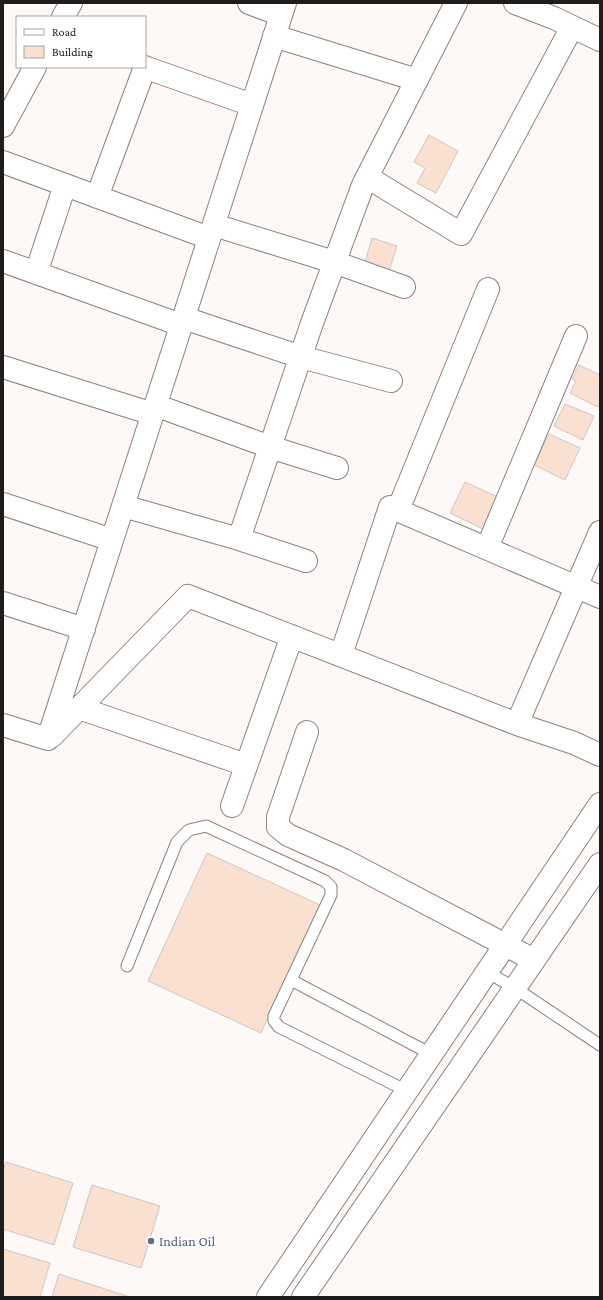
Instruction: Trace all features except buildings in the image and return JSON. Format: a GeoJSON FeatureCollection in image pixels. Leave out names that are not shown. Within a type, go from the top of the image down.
{"type":"FeatureCollection","features":[{"type":"Feature","properties":{"kind":"main road"},"geometry":{"type":"LineString","coordinates":[[64,16],[71,3]]}},
{"type":"Feature","properties":{"kind":"main road"},"geometry":{"type":"LineString","coordinates":[[48,740],[283,9],[249,3]]}},
{"type":"Feature","properties":{"kind":"main road"},"geometry":{"type":"LineString","coordinates":[[239,539],[334,262],[367,177],[456,3]]}},
{"type":"Feature","properties":{"kind":"main road"},"geometry":{"type":"LineString","coordinates":[[515,3],[600,40]]}},
{"type":"Feature","properties":{"kind":"main road"},"geometry":{"type":"LineString","coordinates":[[367,177],[461,234],[572,27]]}},
{"type":"Feature","properties":{"kind":"main road"},"geometry":{"type":"LineString","coordinates":[[274,36],[417,80]]}},
{"type":"Feature","properties":{"kind":"main road"},"geometry":{"type":"LineString","coordinates":[[146,67],[252,105]]}},
{"type":"Feature","properties":{"kind":"main road"},"geometry":{"type":"LineString","coordinates":[[3,126],[34,68]]}},
{"type":"Feature","properties":{"kind":"main road"},"geometry":{"type":"LineString","coordinates":[[97,196],[145,68]]}},
{"type":"Feature","properties":{"kind":"main road"},"geometry":{"type":"LineString","coordinates":[[3,162],[97,196],[211,231],[334,262],[404,287]]}},
{"type":"Feature","properties":{"kind":"main road"},"geometry":{"type":"LineString","coordinates":[[36,273],[65,185]]}},
{"type":"Feature","properties":{"kind":"main road"},"geometry":{"type":"LineString","coordinates":[[3,261],[182,322],[391,381]]}},
{"type":"Feature","properties":{"kind":"main road"},"geometry":{"type":"LineString","coordinates":[[398,510],[488,289]]}},
{"type":"Feature","properties":{"kind":"main road"},"geometry":{"type":"LineString","coordinates":[[487,548],[576,336]]}},
{"type":"Feature","properties":{"kind":"main road"},"geometry":{"type":"LineString","coordinates":[[3,367],[154,410],[338,468]]}},
{"type":"Feature","properties":{"kind":"main road"},"geometry":{"type":"LineString","coordinates":[[3,504],[112,540]]}},
{"type":"Feature","properties":{"kind":"main road"},"geometry":{"type":"LineString","coordinates":[[123,506],[239,539],[306,561]]}},
{"type":"Feature","properties":{"kind":"main road"},"geometry":{"type":"LineString","coordinates":[[341,655],[390,507],[600,597]]}},
{"type":"Feature","properties":{"kind":"main road"},"geometry":{"type":"LineString","coordinates":[[517,724],[600,532]]}},
{"type":"Feature","properties":{"kind":"main road"},"geometry":{"type":"LineString","coordinates":[[48,740],[188,596],[517,724],[574,743],[600,754]]}},
{"type":"Feature","properties":{"kind":"main road"},"geometry":{"type":"LineString","coordinates":[[3,603],[84,629]]}},
{"type":"Feature","properties":{"kind":"main road"},"geometry":{"type":"LineString","coordinates":[[232,806],[292,636]]}},
{"type":"Feature","properties":{"kind":"main road"},"geometry":{"type":"LineString","coordinates":[[79,708],[246,765]]}},
{"type":"Feature","properties":{"kind":"main road"},"geometry":{"type":"LineString","coordinates":[[3,724],[48,740]]}},
{"type":"Feature","properties":{"kind":"main road"},"geometry":{"type":"LineString","coordinates":[[307,732],[278,817],[278,827],[288,835],[344,860],[534,960]]}},
{"type":"Feature","properties":{"kind":"main road"},"geometry":{"type":"LineString","coordinates":[[268,1297],[600,804]]}},
{"type":"Feature","properties":{"kind":"main road"},"geometry":{"type":"LineString","coordinates":[[303,1297],[600,864]]}},
{"type":"Feature","properties":{"kind":"lane"},"geometry":{"type":"LineString","coordinates":[[127,966],[177,842],[189,830],[206,826],[325,881],[331,888],[331,896],[274,1016],[274,1021],[279,1027],[407,1090]]}},
{"type":"Feature","properties":{"kind":"lane"},"geometry":{"type":"LineString","coordinates":[[487,972],[515,988],[600,1045]]}},
{"type":"Feature","properties":{"kind":"lane"},"geometry":{"type":"LineString","coordinates":[[291,980],[431,1054]]}},
{"type":"Feature","properties":{"kind":"place","name":"Indian Oil"},"geometry":{"type":"Point","coordinates":[151,1241]}}]}
